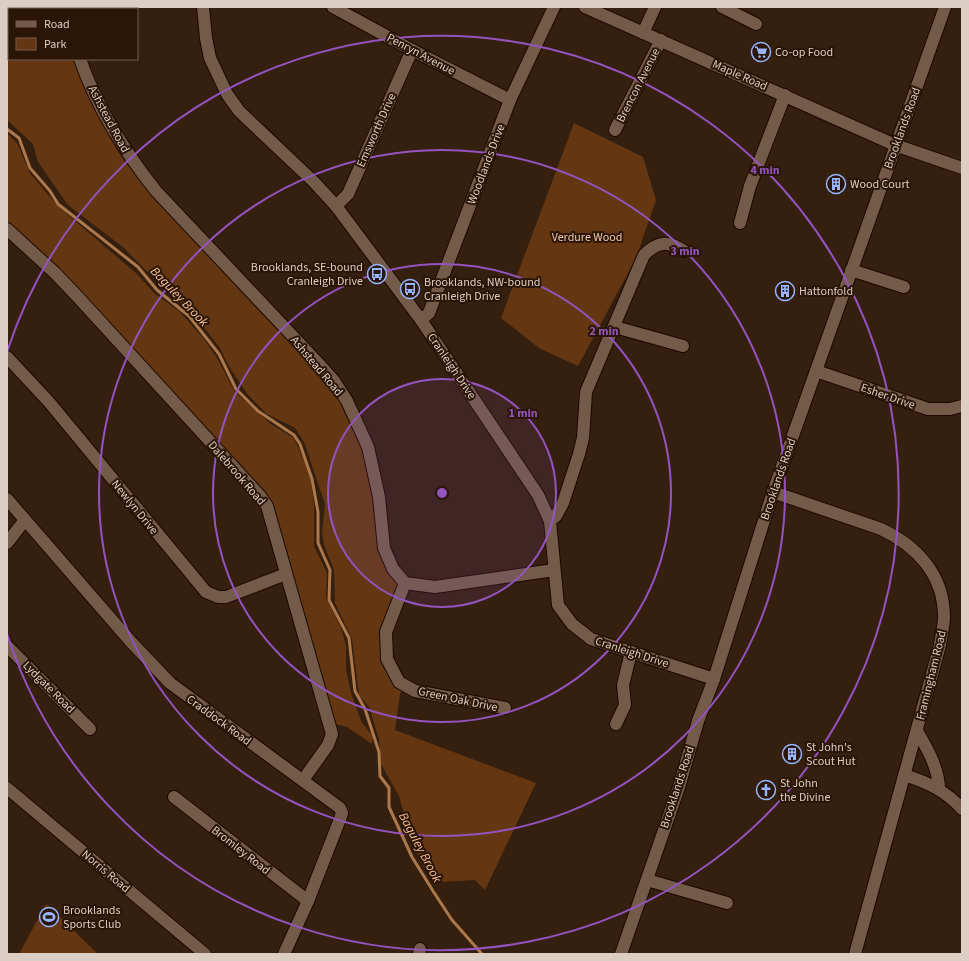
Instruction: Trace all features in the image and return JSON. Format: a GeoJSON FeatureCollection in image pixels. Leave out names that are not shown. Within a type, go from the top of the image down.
{"type":"FeatureCollection","features":[{"type":"Feature","properties":{"kind":"street","name":"Cranleigh Drive"},"geometry":{"type":"LineString","coordinates":[[203,7],[206,38],[210,58],[227,94],[239,111],[314,182],[336,206],[421,320],[538,495],[550,521],[558,604],[572,624],[591,639],[714,679]]}},
{"type":"Feature","properties":{"kind":"street","name":"Penryn Avenue"},"geometry":{"type":"LineString","coordinates":[[334,7],[412,50],[510,100]]}},
{"type":"Feature","properties":{"kind":"street","name":"Woodlands Drive"},"geometry":{"type":"LineString","coordinates":[[421,320],[429,313],[510,100],[554,7]]}},
{"type":"Feature","properties":{"kind":"street","name":"Maple Road"},"geometry":{"type":"LineString","coordinates":[[585,7],[895,145],[962,168]]}},
{"type":"Feature","properties":{"kind":"street"},"geometry":{"type":"LineString","coordinates":[[643,33],[655,7]]}},
{"type":"Feature","properties":{"kind":"street"},"geometry":{"type":"LineString","coordinates":[[722,7],[756,24]]}},
{"type":"Feature","properties":{"kind":"street","name":"Brooklands Road"},"geometry":{"type":"LineString","coordinates":[[621,954],[678,787],[698,721],[714,679],[773,492],[945,7]]}},
{"type":"Feature","properties":{"kind":"street","name":"Brencon Avenue"},"geometry":{"type":"LineString","coordinates":[[615,130],[661,40]]}},
{"type":"Feature","properties":{"kind":"street","name":"Emsworth Drive"},"geometry":{"type":"LineString","coordinates":[[336,206],[348,194],[412,50]]}},
{"type":"Feature","properties":{"kind":"street","name":"Ashstead Road"},"geometry":{"type":"LineString","coordinates":[[80,60],[94,95],[132,161],[156,191],[318,363],[334,381],[347,401],[368,447],[379,497],[384,548],[393,569],[405,583]]}},
{"type":"Feature","properties":{"kind":"street"},"geometry":{"type":"LineString","coordinates":[[740,223],[750,186],[785,95]]}},
{"type":"Feature","properties":{"kind":"street","name":"Dalebrook Road"},"geometry":{"type":"LineString","coordinates":[[7,229],[55,272],[260,496],[267,506],[332,734],[328,745],[303,780]]}},
{"type":"Feature","properties":{"kind":"street"},"geometry":{"type":"LineString","coordinates":[[550,521],[556,516],[566,496],[583,438],[586,392],[644,255],[654,245],[664,244],[678,247],[684,251]]}},
{"type":"Feature","properties":{"kind":"street"},"geometry":{"type":"LineString","coordinates":[[852,270],[904,287]]}},
{"type":"Feature","properties":{"kind":"street"},"geometry":{"type":"LineString","coordinates":[[614,327],[683,346]]}},
{"type":"Feature","properties":{"kind":"street","name":"Newlyn Drive"},"geometry":{"type":"LineString","coordinates":[[7,357],[49,402],[206,592],[218,598],[226,597],[286,574]]}},
{"type":"Feature","properties":{"kind":"street","name":"Esher Drive"},"geometry":{"type":"LineString","coordinates":[[816,371],[928,409],[950,409],[962,406]]}},
{"type":"Feature","properties":{"kind":"street","name":"Framingham Road"},"geometry":{"type":"LineString","coordinates":[[773,492],[886,531],[914,549],[929,566],[939,588],[943,602],[944,618],[940,645],[855,954]]}},
{"type":"Feature","properties":{"kind":"street","name":"Craddock Road"},"geometry":{"type":"LineString","coordinates":[[7,499],[131,642],[170,683],[336,803],[342,813],[308,901],[284,954]]}},
{"type":"Feature","properties":{"kind":"street"},"geometry":{"type":"LineString","coordinates":[[7,543],[25,520]]}},
{"type":"Feature","properties":{"kind":"street"},"geometry":{"type":"LineString","coordinates":[[405,583],[435,587],[554,570]]}},
{"type":"Feature","properties":{"kind":"street","name":"Green Oak Drive"},"geometry":{"type":"LineString","coordinates":[[405,583],[386,632],[387,659],[399,682],[415,691],[505,708]]}},
{"type":"Feature","properties":{"kind":"street","name":"Lydgate Road"},"geometry":{"type":"LineString","coordinates":[[7,646],[90,729]]}},
{"type":"Feature","properties":{"kind":"street"},"geometry":{"type":"LineString","coordinates":[[616,724],[625,705],[623,685],[631,652]]}},
{"type":"Feature","properties":{"kind":"street"},"geometry":{"type":"LineString","coordinates":[[917,731],[928,751],[937,775],[939,789]]}},
{"type":"Feature","properties":{"kind":"street"},"geometry":{"type":"LineString","coordinates":[[904,776],[921,780],[939,789],[962,809]]}},
{"type":"Feature","properties":{"kind":"street","name":"Norris Road"},"geometry":{"type":"LineString","coordinates":[[7,788],[205,954]]}},
{"type":"Feature","properties":{"kind":"street","name":"Bromley Road"},"geometry":{"type":"LineString","coordinates":[[174,797],[308,901]]}},
{"type":"Feature","properties":{"kind":"street"},"geometry":{"type":"LineString","coordinates":[[647,880],[727,903]]}},
{"type":"Feature","properties":{"kind":"green space"},"geometry":{"type":"Polygon","coordinates":[[[7,7],[36,7],[8,8],[8,60],[74,60],[104,126],[116,148],[129,166],[152,194],[309,360],[339,400],[352,424],[366,463],[373,492],[377,541],[380,551],[384,562],[402,584],[382,636],[403,687],[400,694],[395,730],[536,783],[485,890],[475,880],[441,882],[423,866],[411,839],[399,796],[381,764],[379,739],[369,707],[359,695],[352,639],[335,603],[334,570],[324,545],[322,532],[325,504],[304,442],[295,428],[267,414],[248,395],[228,365],[220,348],[195,316],[160,285],[124,248],[68,205],[38,162],[33,144],[7,120],[7,7]]]}},
{"type":"Feature","properties":{"kind":"green space","name":"Verdure Wood"},"geometry":{"type":"Polygon","coordinates":[[[574,123],[643,157],[656,200],[636,258],[578,366],[539,348],[501,318],[574,123]]]}},
{"type":"Feature","properties":{"kind":"green space"},"geometry":{"type":"Polygon","coordinates":[[[7,133],[17,143],[30,173],[50,197],[67,214],[137,274],[155,294],[179,311],[204,339],[217,358],[235,392],[271,424],[294,438],[310,474],[314,504],[314,546],[327,573],[326,598],[341,628],[346,646],[346,669],[351,693],[362,723],[373,736],[372,744],[347,727],[335,724],[272,505],[7,224],[7,133]]]}},
{"type":"Feature","properties":{"kind":"green space","name":"Brooklands Sports Club"},"geometry":{"type":"Polygon","coordinates":[[[46,904],[98,954],[19,954],[46,904]]]}},
{"type":"Feature","properties":{"kind":"waterway","name":"Baguley Brook"},"geometry":{"type":"LineString","coordinates":[[7,129],[19,138],[30,168],[50,191],[58,204],[138,267],[157,290],[189,316],[219,354],[236,389],[258,411],[294,435],[300,444],[312,479],[318,512],[318,543],[330,570],[329,600],[349,638],[355,691],[365,709],[379,752],[380,776],[389,788],[389,807],[412,857],[433,891],[452,920],[482,954]]}},
{"type":"Feature","properties":{"kind":"place","name":"Co-op Food"},"geometry":{"type":"Point","coordinates":[761,52]}},
{"type":"Feature","properties":{"kind":"place","name":"Wood Court"},"geometry":{"type":"Point","coordinates":[836,184]}},
{"type":"Feature","properties":{"kind":"place","name":"Brooklands, SE-bound Cranleigh Drive"},"geometry":{"type":"Point","coordinates":[377,274]}},
{"type":"Feature","properties":{"kind":"place","name":"Brooklands, NW-bound Cranleigh Drive"},"geometry":{"type":"Point","coordinates":[410,289]}},
{"type":"Feature","properties":{"kind":"place","name":"Hattonfold"},"geometry":{"type":"Point","coordinates":[785,291]}},
{"type":"Feature","properties":{"kind":"place","name":"St John's Scout Hut"},"geometry":{"type":"Point","coordinates":[792,754]}},
{"type":"Feature","properties":{"kind":"place","name":"St John the Divine"},"geometry":{"type":"Point","coordinates":[766,790]}},
{"type":"Feature","properties":{"kind":"place","name":"Brooklands Sports Club"},"geometry":{"type":"Point","coordinates":[49,917]}}]}
